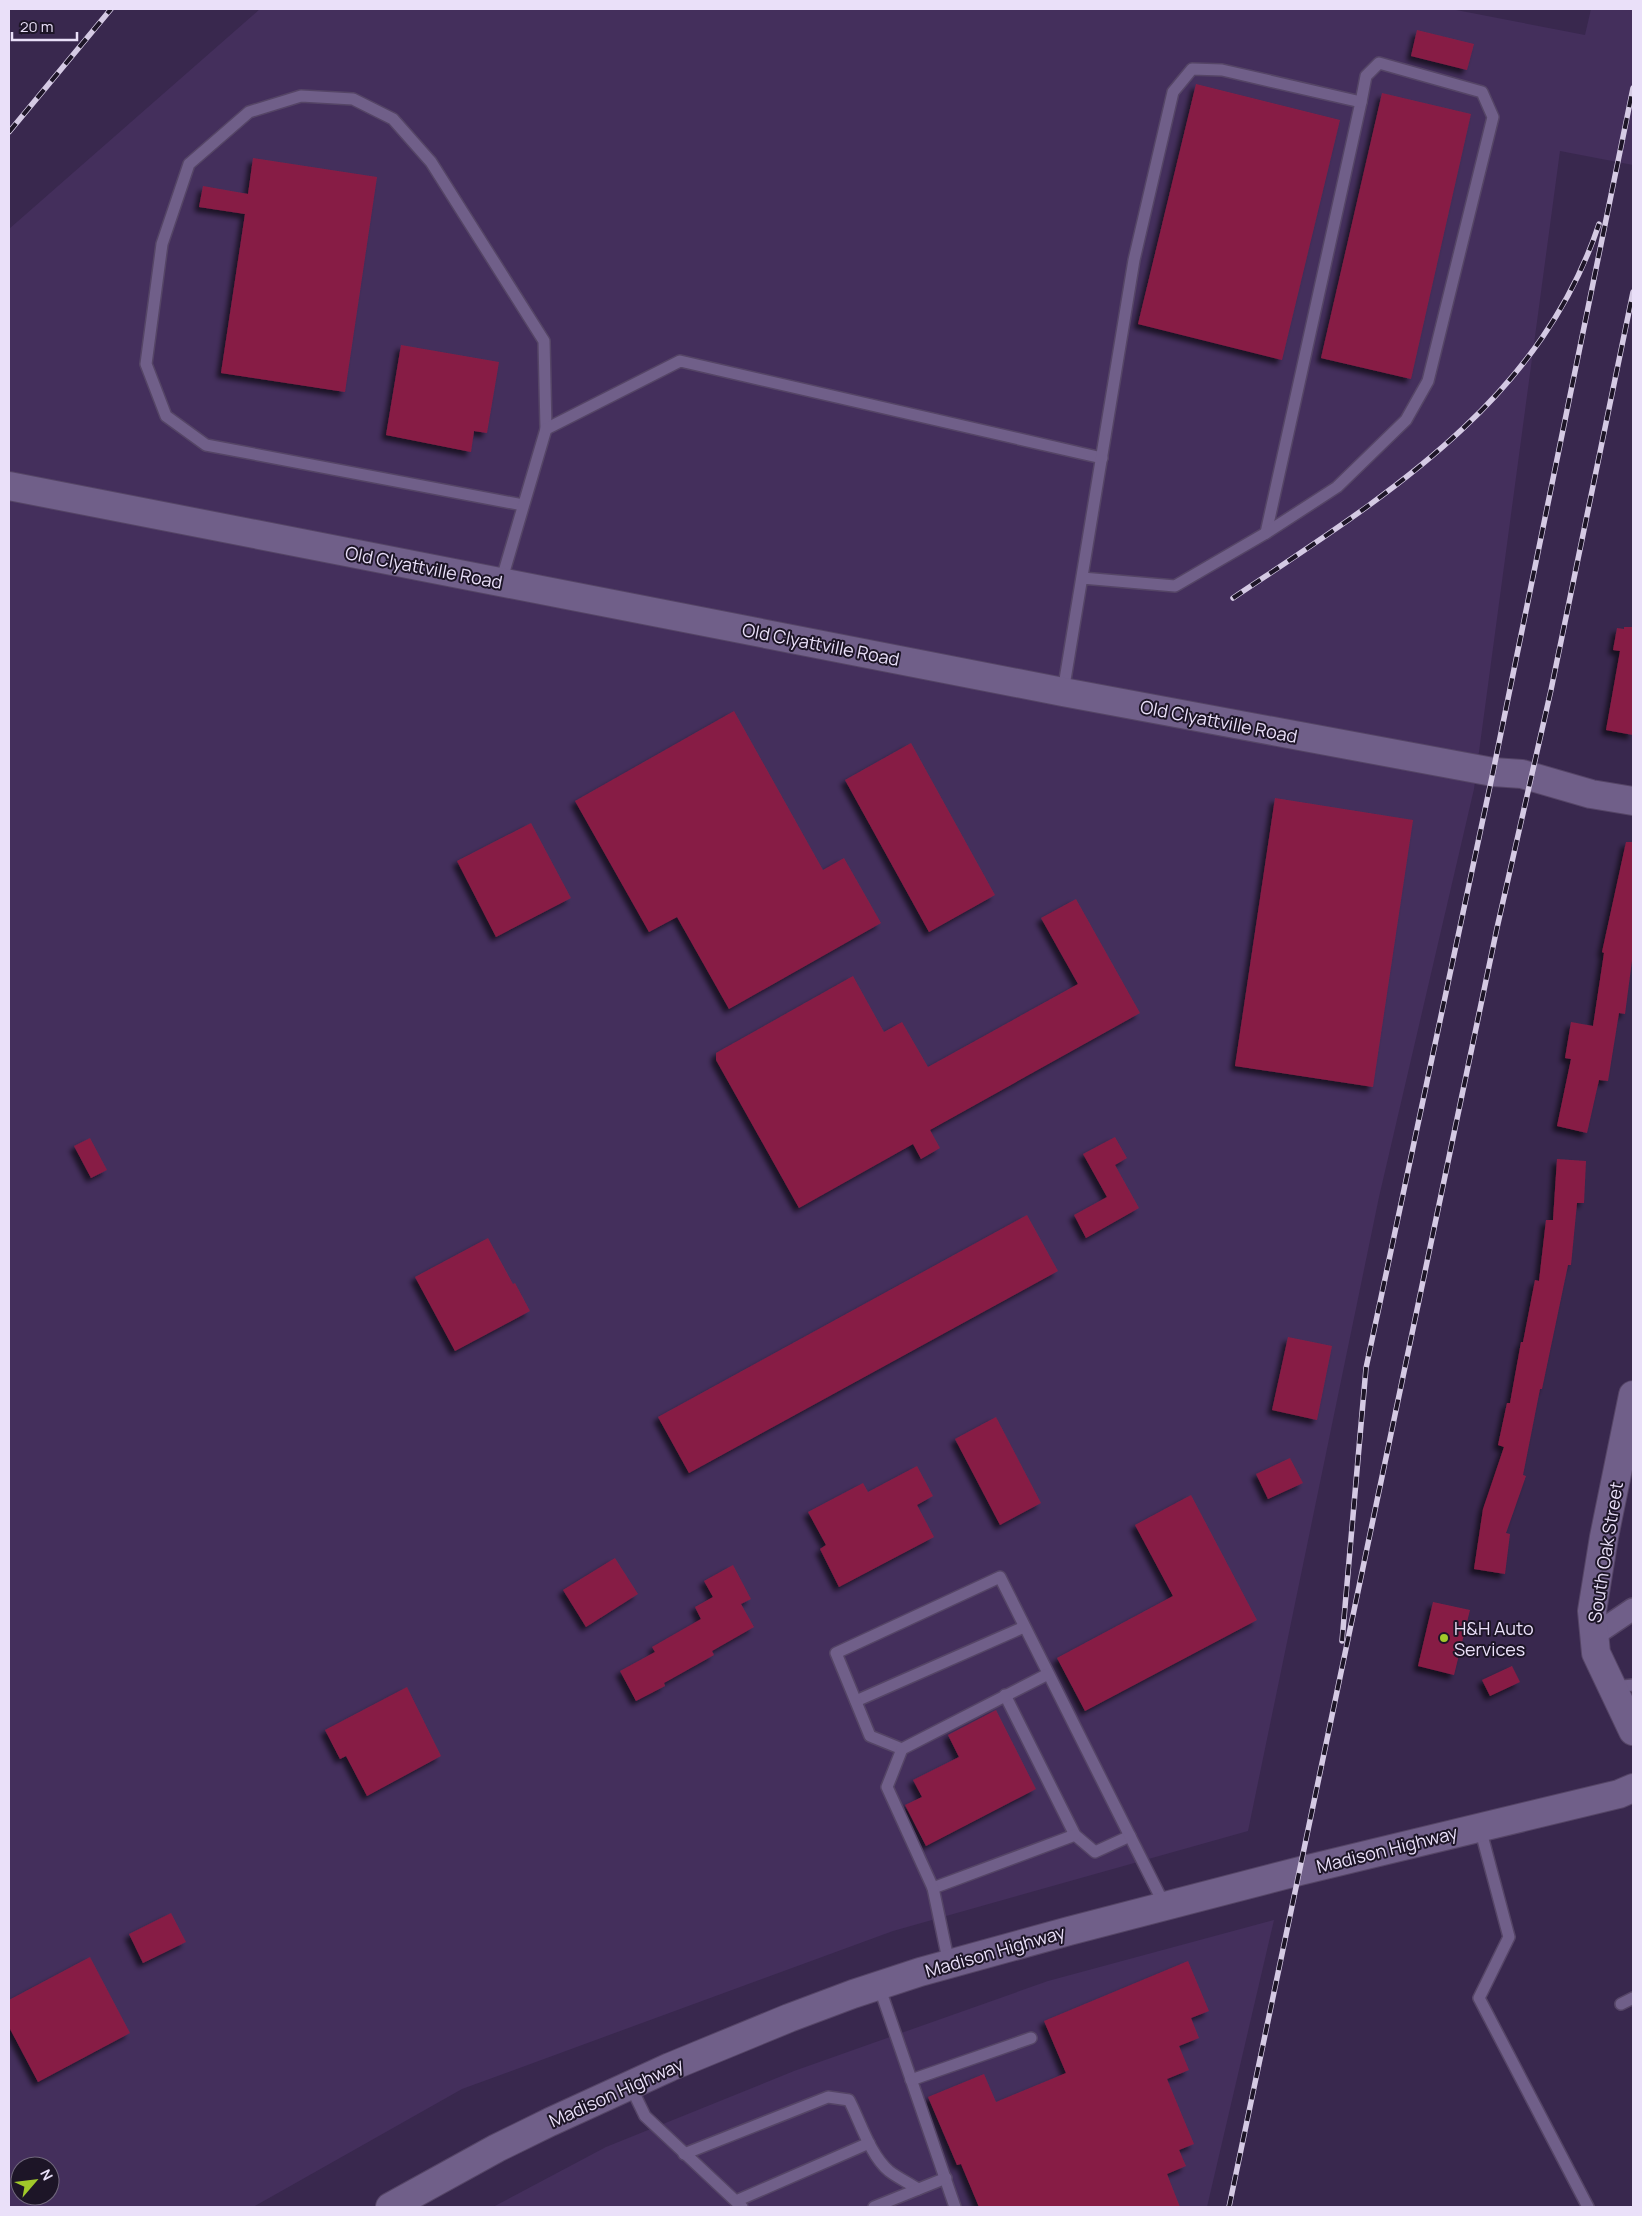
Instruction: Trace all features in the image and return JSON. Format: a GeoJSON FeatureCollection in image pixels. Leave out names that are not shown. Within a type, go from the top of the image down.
{"type":"FeatureCollection","features":[{"type":"Feature","properties":{"kind":"main road","name":"Old Clyattville Road"},"geometry":{"type":"LineString","coordinates":[[9,486],[1063,692],[1493,772],[1522,774],[1591,794],[1633,801]]}},
{"type":"Feature","properties":{"kind":"main road","name":"South Oak Street"},"geometry":{"type":"LineString","coordinates":[[1633,1395],[1604,1537],[1592,1611],[1596,1653],[1622,1686],[1633,1731]]}},
{"type":"Feature","properties":{"kind":"main road","name":"Madison Highway"},"geometry":{"type":"LineString","coordinates":[[390,2207],[497,2148],[630,2085],[788,2018],[879,1986],[949,1964],[1165,1906],[1479,1826],[1619,1794],[1633,1788]]}},
{"type":"Feature","properties":{"kind":"street"},"geometry":{"type":"LineString","coordinates":[[1593,1636],[1633,1609]]}},
{"type":"Feature","properties":{"kind":"lane"},"geometry":{"type":"LineString","coordinates":[[1082,578],[1175,586],[1266,533],[1337,487],[1406,420],[1428,381],[1493,117],[1482,92],[1379,63],[1366,76],[1266,533]]}},
{"type":"Feature","properties":{"kind":"lane"},"geometry":{"type":"LineString","coordinates":[[1063,692],[1134,260],[1173,92],[1192,69],[1222,70],[1361,102]]}},
{"type":"Feature","properties":{"kind":"lane"},"geometry":{"type":"LineString","coordinates":[[501,582],[546,429],[544,341],[431,162],[393,119],[353,99],[301,96],[249,112],[190,164],[162,244],[146,364],[166,416],[206,445],[523,505]]}},
{"type":"Feature","properties":{"kind":"lane"},"geometry":{"type":"LineString","coordinates":[[546,429],[680,361],[1102,458]]}},
{"type":"Feature","properties":{"kind":"lane"},"geometry":{"type":"LineString","coordinates":[[902,1749],[870,1736],[836,1653],[1000,1577],[1165,1906]]}},
{"type":"Feature","properties":{"kind":"lane"},"geometry":{"type":"LineString","coordinates":[[856,1701],[1024,1627]]}},
{"type":"Feature","properties":{"kind":"lane"},"geometry":{"type":"LineString","coordinates":[[949,1964],[934,1888],[887,1788],[902,1749],[1048,1674]]}},
{"type":"Feature","properties":{"kind":"lane"},"geometry":{"type":"LineString","coordinates":[[1004,1695],[1075,1836],[1095,1852],[1130,1836]]}},
{"type":"Feature","properties":{"kind":"lane"},"geometry":{"type":"LineString","coordinates":[[1479,1826],[1509,1937],[1479,1998],[1588,2207]]}},
{"type":"Feature","properties":{"kind":"lane"},"geometry":{"type":"LineString","coordinates":[[934,1888],[1075,1836]]}},
{"type":"Feature","properties":{"kind":"lane"},"geometry":{"type":"LineString","coordinates":[[879,1986],[955,2207]]}},
{"type":"Feature","properties":{"kind":"lane"},"geometry":{"type":"LineString","coordinates":[[1621,2004],[1633,1998]]}},
{"type":"Feature","properties":{"kind":"lane"},"geometry":{"type":"LineString","coordinates":[[911,2080],[1031,2038]]}},
{"type":"Feature","properties":{"kind":"lane"},"geometry":{"type":"LineString","coordinates":[[630,2085],[645,2116],[739,2204],[869,2143]]}},
{"type":"Feature","properties":{"kind":"lane"},"geometry":{"type":"LineString","coordinates":[[684,2154],[828,2097],[849,2100],[869,2143],[888,2170],[918,2190]]}},
{"type":"Feature","properties":{"kind":"lane"},"geometry":{"type":"LineString","coordinates":[[874,2207],[946,2178]]}},
{"type":"Feature","properties":{"kind":"shaded area"},"geometry":{"type":"Polygon","coordinates":[[[260,9],[1451,9],[1585,35],[1591,9],[1633,9],[1633,165],[1560,151],[1474,789],[1379,1197],[1248,1831],[893,1931],[462,2089],[253,2207],[9,2207],[9,229],[260,9]]]}},
{"type":"Feature","properties":{"kind":"shaded area"},"geometry":{"type":"Polygon","coordinates":[[[1274,1920],[1207,2207],[493,2207],[606,2147],[794,2071],[1048,1981],[1274,1920]]]}},
{"type":"Feature","properties":{"kind":"building"},"geometry":{"type":"Polygon","coordinates":[[[1417,30],[1474,44],[1467,70],[1411,56],[1417,30]]]}},
{"type":"Feature","properties":{"kind":"building"},"geometry":{"type":"Polygon","coordinates":[[[1196,84],[1340,120],[1282,360],[1138,324],[1196,84]]]}},
{"type":"Feature","properties":{"kind":"building"},"geometry":{"type":"Polygon","coordinates":[[[1382,93],[1471,114],[1411,379],[1321,358],[1382,93]]]}},
{"type":"Feature","properties":{"kind":"building"},"geometry":{"type":"Polygon","coordinates":[[[253,158],[377,177],[345,392],[221,373],[245,214],[199,207],[203,186],[248,194],[253,158]]]}},
{"type":"Feature","properties":{"kind":"building"},"geometry":{"type":"Polygon","coordinates":[[[401,345],[499,362],[487,433],[474,431],[471,452],[386,435],[401,345]]]}},
{"type":"Feature","properties":{"kind":"building"},"geometry":{"type":"Polygon","coordinates":[[[1624,627],[1633,627],[1633,735],[1606,730],[1620,651],[1613,650],[1617,628],[1624,629],[1624,627]]]}},
{"type":"Feature","properties":{"kind":"building"},"geometry":{"type":"Polygon","coordinates":[[[734,711],[823,870],[844,858],[881,923],[729,1009],[677,917],[649,932],[575,801],[734,711]]]}},
{"type":"Feature","properties":{"kind":"building"},"geometry":{"type":"Polygon","coordinates":[[[911,743],[995,895],[929,932],[845,780],[911,743]]]}},
{"type":"Feature","properties":{"kind":"building"},"geometry":{"type":"Polygon","coordinates":[[[1275,798],[1413,820],[1373,1087],[1235,1066],[1275,798]]]}},
{"type":"Feature","properties":{"kind":"building"},"geometry":{"type":"Polygon","coordinates":[[[531,823],[571,898],[496,937],[457,861],[531,823]]]}},
{"type":"Feature","properties":{"kind":"building"},"geometry":{"type":"Polygon","coordinates":[[[1626,842],[1633,842],[1633,953],[1625,1014],[1619,1013],[1608,1081],[1599,1080],[1587,1133],[1557,1126],[1571,1059],[1565,1058],[1571,1022],[1593,1026],[1604,953],[1602,952],[1626,842]]]}},
{"type":"Feature","properties":{"kind":"building"},"geometry":{"type":"Polygon","coordinates":[[[1076,899],[1140,1013],[930,1130],[940,1148],[921,1159],[913,1144],[799,1208],[716,1060],[716,1053],[853,976],[884,1032],[902,1022],[928,1067],[1078,984],[1041,918],[1076,899]]]}},
{"type":"Feature","properties":{"kind":"building"},"geometry":{"type":"Polygon","coordinates":[[[1115,1137],[1127,1158],[1115,1165],[1139,1208],[1086,1238],[1074,1215],[1107,1197],[1083,1154],[1115,1137]]]}},
{"type":"Feature","properties":{"kind":"building"},"geometry":{"type":"Polygon","coordinates":[[[90,1138],[107,1170],[91,1178],[74,1146],[90,1138]]]}},
{"type":"Feature","properties":{"kind":"building"},"geometry":{"type":"Polygon","coordinates":[[[1557,1159],[1586,1161],[1584,1203],[1577,1203],[1571,1265],[1568,1265],[1542,1389],[1540,1389],[1523,1475],[1526,1476],[1506,1533],[1510,1534],[1505,1574],[1474,1569],[1483,1509],[1504,1447],[1498,1445],[1507,1403],[1510,1403],[1535,1280],[1539,1281],[1546,1220],[1553,1220],[1557,1159]]]}},
{"type":"Feature","properties":{"kind":"building"},"geometry":{"type":"Polygon","coordinates":[[[1027,1215],[1058,1271],[689,1473],[658,1417],[1027,1215]]]}},
{"type":"Feature","properties":{"kind":"building"},"geometry":{"type":"Polygon","coordinates":[[[488,1238],[530,1311],[455,1351],[415,1277],[488,1238]]]}},
{"type":"Feature","properties":{"kind":"building"},"geometry":{"type":"Polygon","coordinates":[[[1288,1337],[1332,1346],[1317,1420],[1272,1410],[1288,1337]]]}},
{"type":"Feature","properties":{"kind":"building"},"geometry":{"type":"Polygon","coordinates":[[[996,1417],[1041,1503],[1000,1525],[955,1439],[996,1417]]]}},
{"type":"Feature","properties":{"kind":"building"},"geometry":{"type":"Polygon","coordinates":[[[1290,1458],[1303,1483],[1268,1499],[1256,1474],[1290,1458]]]}},
{"type":"Feature","properties":{"kind":"building"},"geometry":{"type":"Polygon","coordinates":[[[917,1466],[933,1496],[917,1505],[934,1537],[839,1587],[820,1549],[826,1545],[808,1512],[863,1483],[868,1492],[917,1466]]]}},
{"type":"Feature","properties":{"kind":"building"},"geometry":{"type":"Polygon","coordinates":[[[1191,1495],[1257,1620],[1085,1711],[1057,1658],[1173,1596],[1135,1525],[1191,1495]]]}},
{"type":"Feature","properties":{"kind":"building"},"geometry":{"type":"Polygon","coordinates":[[[615,1558],[638,1594],[586,1627],[563,1590],[615,1558]]]}},
{"type":"Feature","properties":{"kind":"building"},"geometry":{"type":"Polygon","coordinates":[[[733,1565],[751,1599],[741,1604],[754,1627],[712,1651],[714,1655],[664,1683],[665,1686],[636,1701],[620,1671],[655,1652],[652,1647],[701,1619],[695,1607],[713,1597],[704,1581],[733,1565]]]}},
{"type":"Feature","properties":{"kind":"building","name":"H&H Auto Services"},"geometry":{"type":"Polygon","coordinates":[[[1433,1602],[1470,1610],[1454,1675],[1418,1666],[1433,1602]]]}},
{"type":"Feature","properties":{"kind":"building"},"geometry":{"type":"Polygon","coordinates":[[[1512,1666],[1520,1682],[1490,1696],[1482,1680],[1512,1666]]]}},
{"type":"Feature","properties":{"kind":"building"},"geometry":{"type":"Polygon","coordinates":[[[407,1687],[441,1756],[367,1796],[346,1756],[340,1759],[325,1730],[407,1687]]]}},
{"type":"Feature","properties":{"kind":"building"},"geometry":{"type":"Polygon","coordinates":[[[996,1710],[1036,1789],[926,1846],[905,1805],[922,1797],[913,1780],[959,1757],[948,1735],[996,1710]]]}},
{"type":"Feature","properties":{"kind":"building"},"geometry":{"type":"Polygon","coordinates":[[[171,1913],[186,1942],[143,1963],[129,1934],[171,1913]]]}},
{"type":"Feature","properties":{"kind":"building"},"geometry":{"type":"Polygon","coordinates":[[[90,1957],[130,2033],[38,2082],[9,2027],[9,2000],[90,1957]]]}},
{"type":"Feature","properties":{"kind":"building"},"geometry":{"type":"Polygon","coordinates":[[[1188,1961],[1209,2011],[1191,2018],[1199,2038],[1179,2046],[1189,2070],[1167,2079],[1194,2144],[1179,2150],[1186,2166],[1167,2174],[1180,2207],[979,2207],[961,2164],[957,2165],[928,2097],[984,2074],[996,2102],[1066,2073],[1044,2021],[1188,1961]]]}},
{"type":"Feature","properties":{"kind":"railway"},"geometry":{"type":"LineString","coordinates":[[9,132],[111,9]]}},
{"type":"Feature","properties":{"kind":"railway"},"geometry":{"type":"LineString","coordinates":[[1342,1641],[1366,1368],[1493,772],[1633,88]]}},
{"type":"Feature","properties":{"kind":"railway"},"geometry":{"type":"LineString","coordinates":[[1233,598],[1345,523],[1398,483],[1449,441],[1496,395],[1537,344],[1572,288],[1599,224]]}},
{"type":"Feature","properties":{"kind":"railway"},"geometry":{"type":"LineString","coordinates":[[1229,2207],[1497,928],[1551,690],[1633,292]]}},
{"type":"Feature","properties":{"kind":"place","name":"H&H Auto Services"},"geometry":{"type":"Point","coordinates":[1444,1638]}}]}
